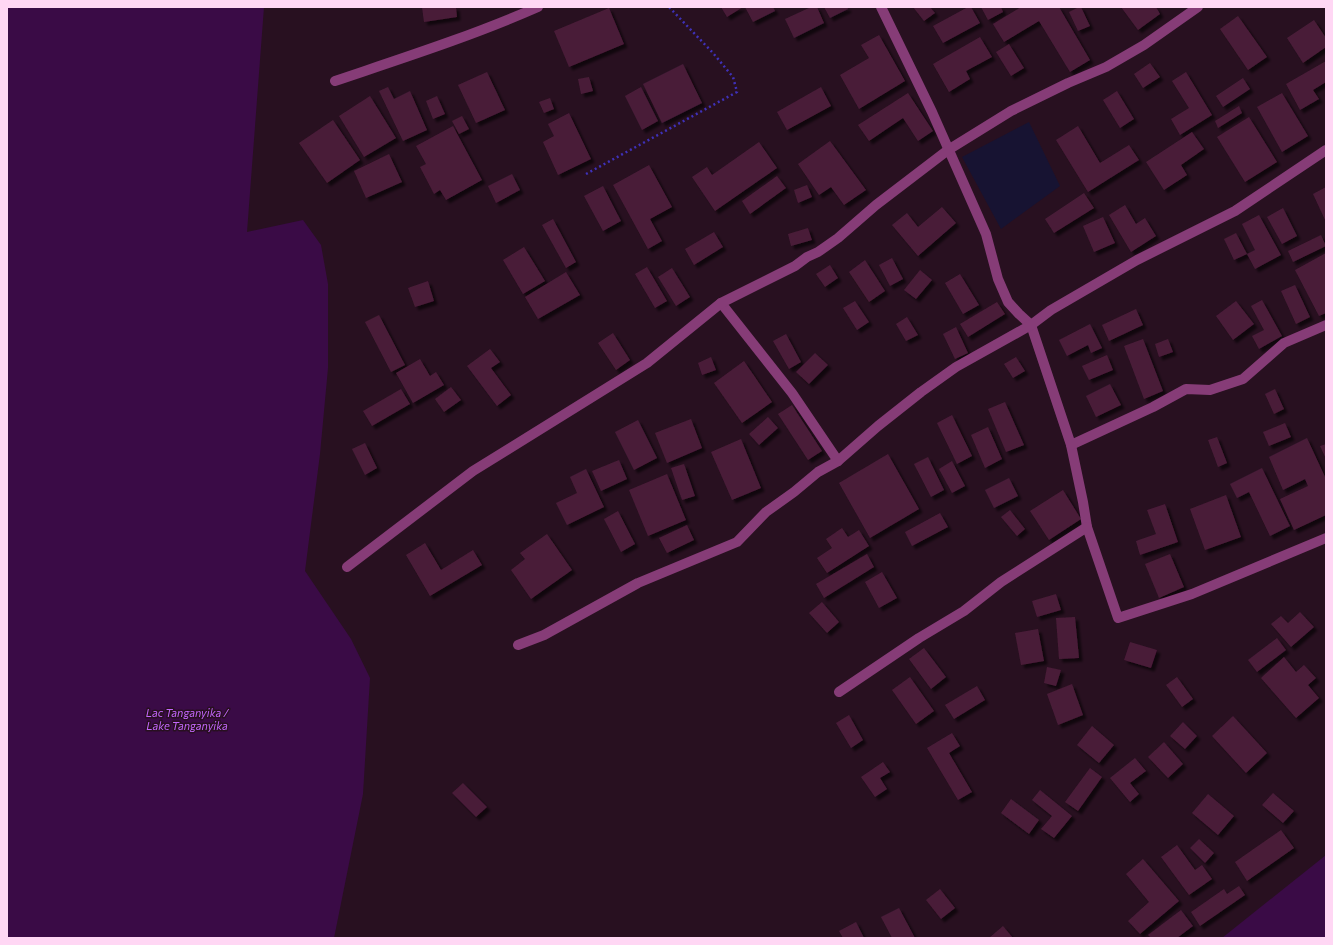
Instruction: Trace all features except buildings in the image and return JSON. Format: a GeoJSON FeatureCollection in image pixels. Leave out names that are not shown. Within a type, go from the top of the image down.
{"type":"FeatureCollection","features":[{"type":"Feature","properties":{"kind":"street"},"geometry":{"type":"LineString","coordinates":[[335,81],[453,41],[538,7]]}},
{"type":"Feature","properties":{"kind":"street"},"geometry":{"type":"LineString","coordinates":[[881,7],[932,112],[986,234],[998,279],[1008,302],[1018,314],[1031,325],[1071,445],[1087,527],[1118,618],[1192,594],[1326,538]]}},
{"type":"Feature","properties":{"kind":"street"},"geometry":{"type":"LineString","coordinates":[[347,567],[473,471],[647,363],[721,302],[795,266],[807,257],[818,252],[838,238],[876,206],[948,150],[1011,111],[1106,67],[1144,45],[1198,7]]}},
{"type":"Feature","properties":{"kind":"street"},"geometry":{"type":"LineString","coordinates":[[518,645],[550,631],[638,583],[737,542],[766,512],[794,492],[818,472],[838,460],[921,392],[956,367],[1031,325],[1051,310],[1137,260],[1235,211],[1326,150]]}},
{"type":"Feature","properties":{"kind":"street"},"geometry":{"type":"LineString","coordinates":[[721,302],[792,394],[838,460]]}},
{"type":"Feature","properties":{"kind":"street"},"geometry":{"type":"LineString","coordinates":[[1071,445],[1153,407],[1186,389],[1210,390],[1243,379],[1284,343],[1326,325]]}},
{"type":"Feature","properties":{"kind":"street"},"geometry":{"type":"LineString","coordinates":[[839,692],[919,638],[964,611],[1001,582],[1087,527]]}},
{"type":"Feature","properties":{"kind":"path"},"geometry":{"type":"LineString","coordinates":[[586,174],[737,92],[733,77],[713,52],[669,7]]}},
{"type":"Feature","properties":{"kind":"shaded area"},"geometry":{"type":"Polygon","coordinates":[[[1029,122],[1060,186],[1001,229],[962,157],[1029,122]]]}},
{"type":"Feature","properties":{"kind":"water","name":"Lac Tanganyika / Lake Tanganyika"},"geometry":{"type":"Polygon","coordinates":[[[7,7],[264,7],[247,232],[303,220],[321,245],[328,284],[328,368],[320,454],[305,571],[351,639],[370,678],[363,794],[334,938],[7,938],[7,7]]]}},
{"type":"Feature","properties":{"kind":"water"},"geometry":{"type":"Polygon","coordinates":[[[1326,855],[1326,938],[1222,938],[1326,855]]]}}]}
